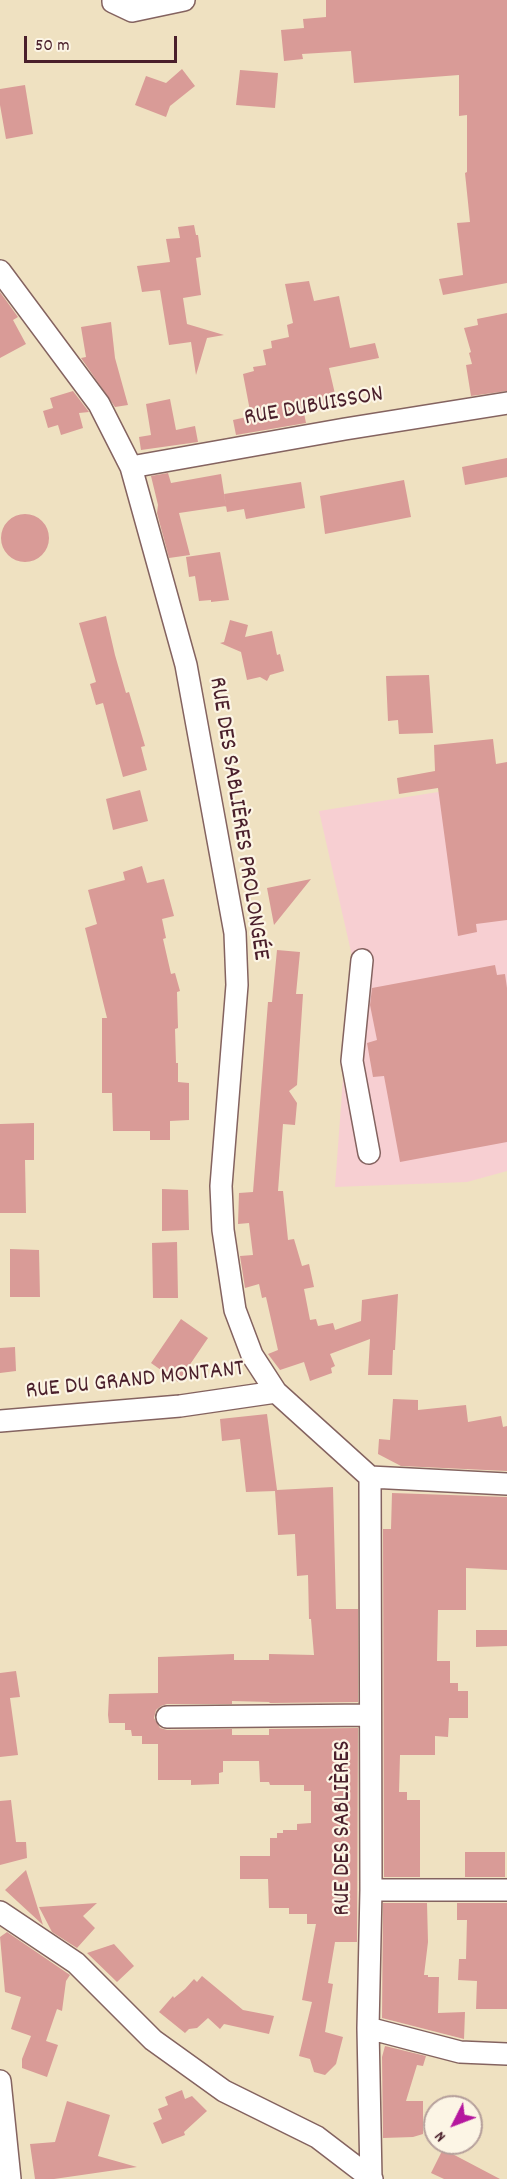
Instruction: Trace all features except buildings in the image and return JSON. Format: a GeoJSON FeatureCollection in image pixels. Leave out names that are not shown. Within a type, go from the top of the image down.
{"type":"FeatureCollection","features":[{"type":"Feature","properties":{"kind":"street"},"geometry":{"type":"LineString","coordinates":[[113,0],[132,10],[184,0]]}},
{"type":"Feature","properties":{"kind":"street","name":"RUE DES SABLIÈRES PROLONGÉE"},"geometry":{"type":"LineString","coordinates":[[0,271],[99,404],[131,467],[186,665],[235,933],[237,985],[221,1186],[223,1230],[235,1310],[252,1355],[276,1392],[370,1477]]}},
{"type":"Feature","properties":{"kind":"street","name":"RUE DUBUISSON"},"geometry":{"type":"LineString","coordinates":[[131,467],[322,432],[507,403]]}},
{"type":"Feature","properties":{"kind":"street"},"geometry":{"type":"LineString","coordinates":[[362,960],[352,1061],[369,1153]]}},
{"type":"Feature","properties":{"kind":"street","name":"RUE DU GRAND MONTANT"},"geometry":{"type":"LineString","coordinates":[[0,1421],[180,1406],[276,1392]]}},
{"type":"Feature","properties":{"kind":"street"},"geometry":{"type":"LineString","coordinates":[[370,1477],[507,1484]]}},
{"type":"Feature","properties":{"kind":"street","name":"RUE DES SABLIÈRES"},"geometry":{"type":"LineString","coordinates":[[370,1477],[371,1890],[368,2028],[371,2179]]}},
{"type":"Feature","properties":{"kind":"street"},"geometry":{"type":"LineString","coordinates":[[166,1717],[370,1714]]}},
{"type":"Feature","properties":{"kind":"street"},"geometry":{"type":"LineString","coordinates":[[371,1890],[507,1890]]}},
{"type":"Feature","properties":{"kind":"street"},"geometry":{"type":"LineString","coordinates":[[0,1912],[76,1963],[153,2040],[224,2091],[317,2137],[371,2179]]}},
{"type":"Feature","properties":{"kind":"street"},"geometry":{"type":"LineString","coordinates":[[368,2028],[460,2052],[507,2054]]}},
{"type":"Feature","properties":{"kind":"street"},"geometry":{"type":"LineString","coordinates":[[0,2081],[10,2179]]}},
{"type":"Feature","properties":{"kind":"shaded area"},"geometry":{"type":"Polygon","coordinates":[[[507,781],[507,1171],[467,1182],[335,1187],[352,956],[319,811],[507,781]]]}}]}
